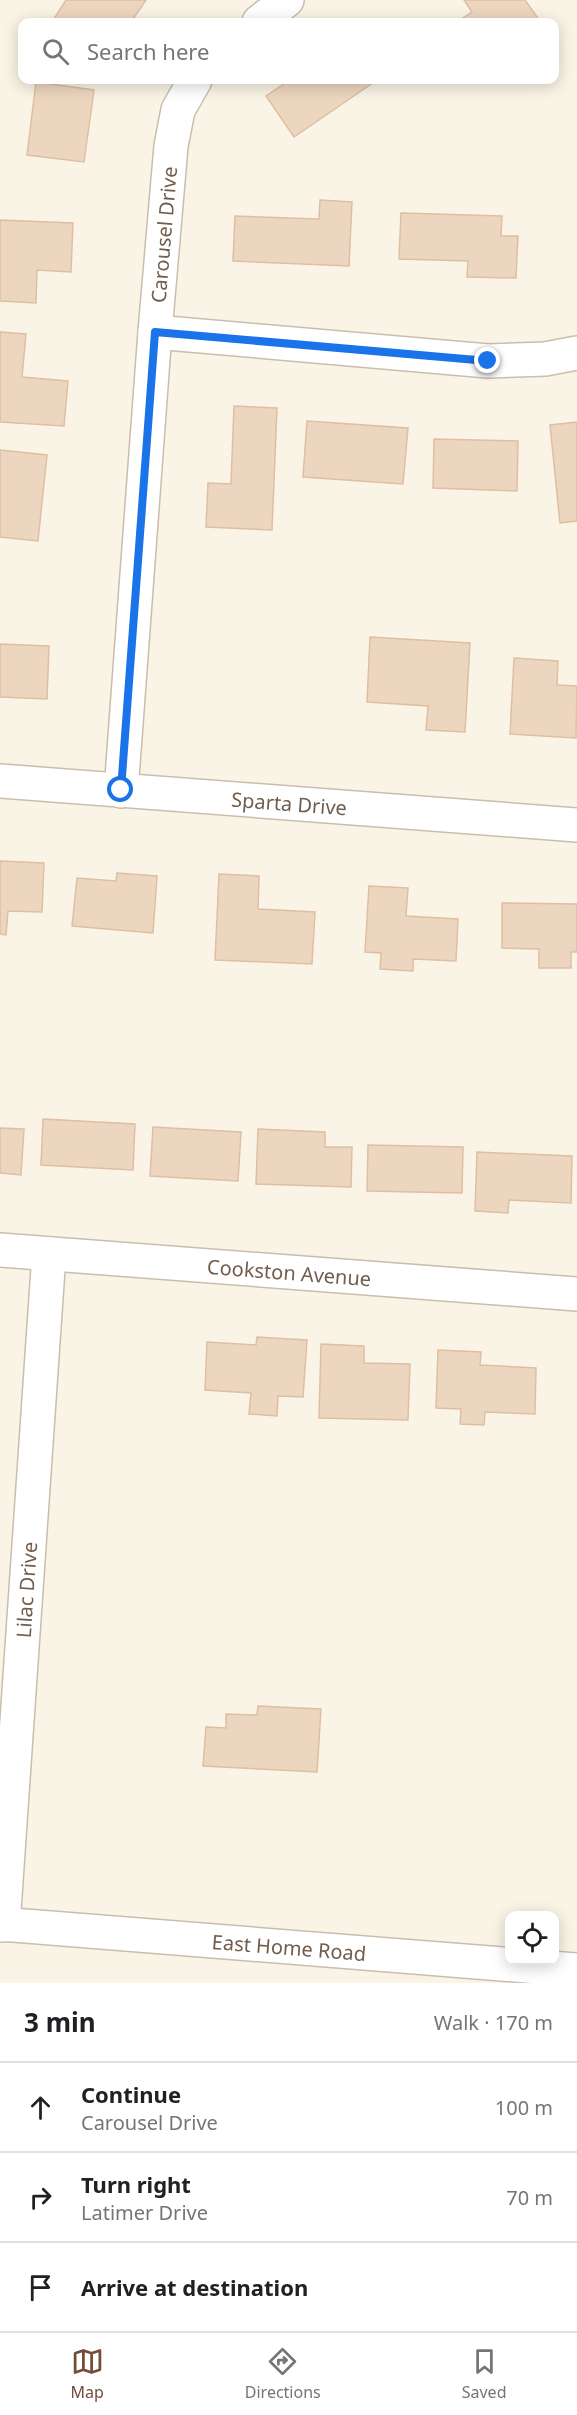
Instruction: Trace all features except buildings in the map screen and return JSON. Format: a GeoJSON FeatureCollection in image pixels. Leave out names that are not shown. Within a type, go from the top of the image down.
{"type":"FeatureCollection","features":[{"type":"Feature","properties":{"kind":"street"},"geometry":{"type":"LineString","coordinates":[[264,18],[287,0]]}},
{"type":"Feature","properties":{"kind":"street","name":"Carousel Drive"},"geometry":{"type":"LineString","coordinates":[[121,790],[171,146],[178,110],[193,84]]}},
{"type":"Feature","properties":{"kind":"street"},"geometry":{"type":"LineString","coordinates":[[155,332],[488,361],[545,359],[577,352]]}},
{"type":"Feature","properties":{"kind":"street","name":"Sparta Drive"},"geometry":{"type":"LineString","coordinates":[[0,781],[577,825]]}},
{"type":"Feature","properties":{"kind":"street","name":"Cookston Avenue"},"geometry":{"type":"LineString","coordinates":[[0,1250],[577,1294]]}},
{"type":"Feature","properties":{"kind":"street","name":"Lilac Drive"},"geometry":{"type":"LineString","coordinates":[[2,1925],[49,1254]]}},
{"type":"Feature","properties":{"kind":"street","name":"East Home Road"},"geometry":{"type":"LineString","coordinates":[[2,1925],[568,1974]]}},
{"type":"Feature","properties":{"kind":"route"},"geometry":{"type":"LineString","coordinates":[[121,790],[155,332],[488,361]]}}]}
